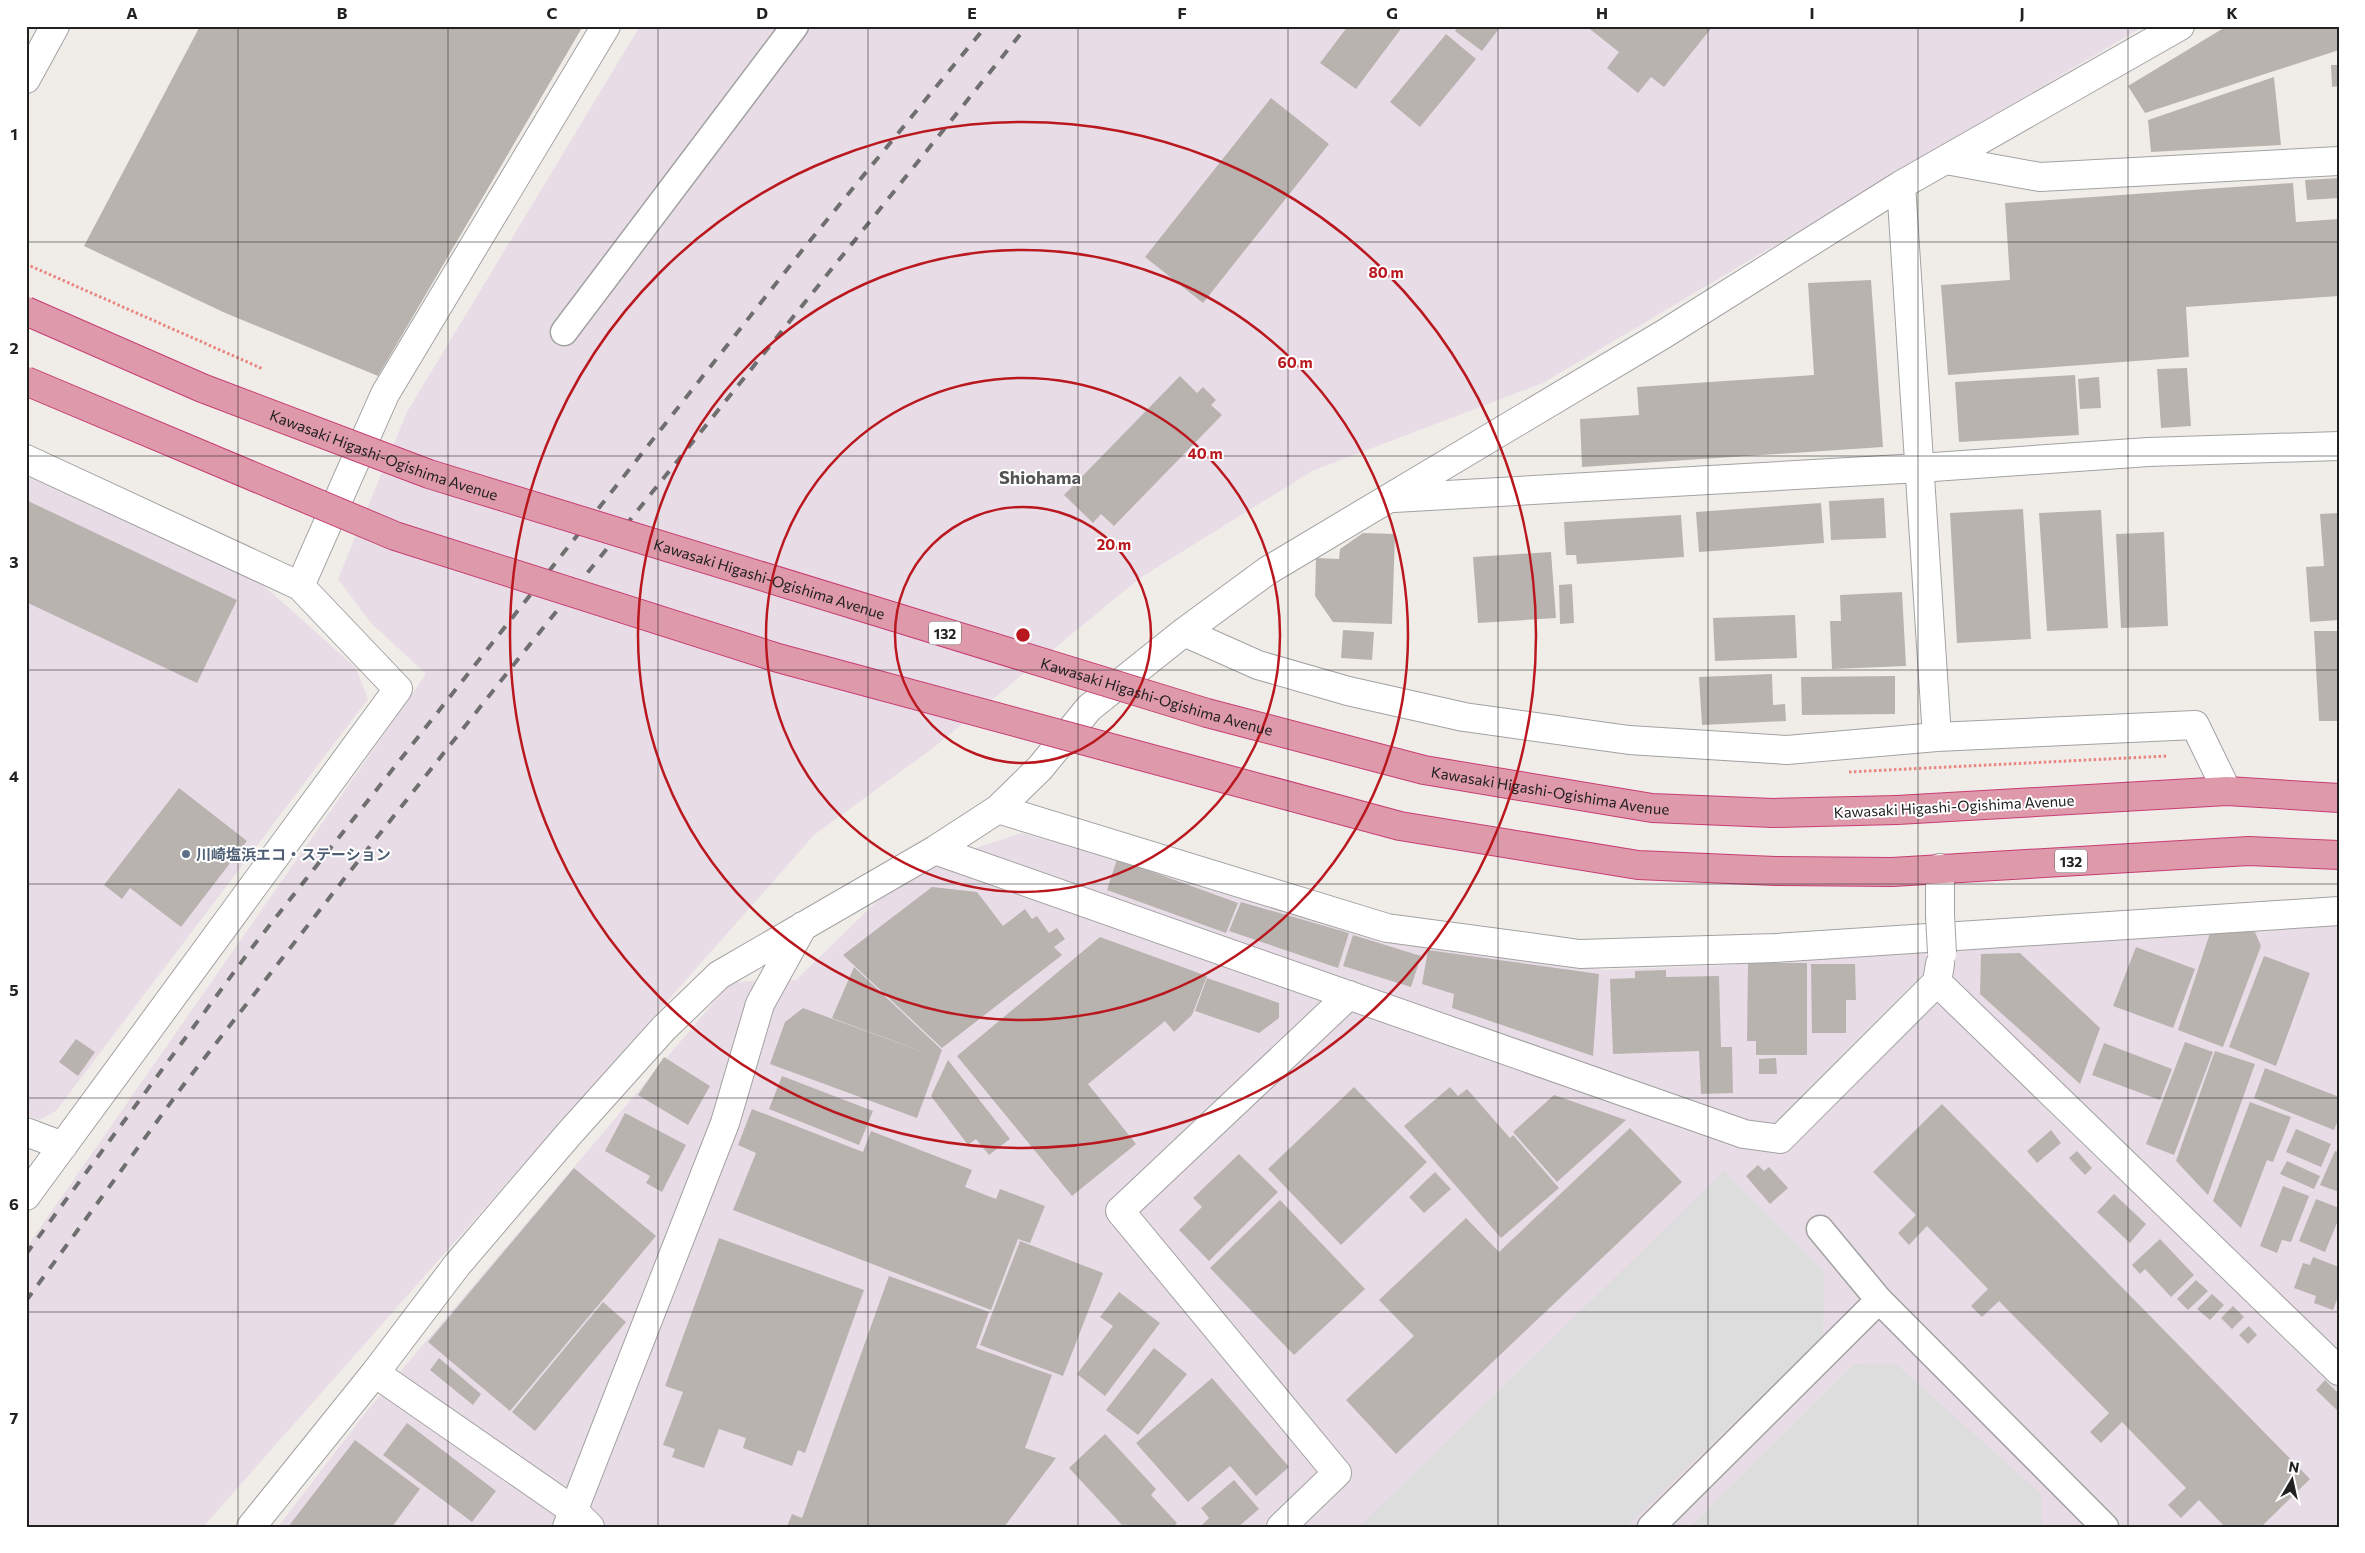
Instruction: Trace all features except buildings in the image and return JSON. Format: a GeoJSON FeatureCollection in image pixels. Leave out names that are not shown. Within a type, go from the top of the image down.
{"type":"FeatureCollection","features":[{"type":"Feature","properties":{"kind":"highway","name":"Kawasaki Higashi-Ogishima Avenue"},"geometry":{"type":"LineString","coordinates":[[26,311],[202,388],[429,474],[1206,713],[1424,770],[1652,808],[1773,813],[1897,810],[2227,791],[2339,798]]}},
{"type":"Feature","properties":{"kind":"highway","name":"132"},"geometry":{"type":"LineString","coordinates":[[26,381],[395,536],[778,658],[1400,826],[1638,865],[1775,871],[1892,872],[2249,851],[2339,855]]}},
{"type":"Feature","properties":{"kind":"street"},"geometry":{"type":"LineString","coordinates":[[26,79],[55,26]]}},
{"type":"Feature","properties":{"kind":"street"},"geometry":{"type":"LineString","coordinates":[[300,586],[385,394],[606,26]]}},
{"type":"Feature","properties":{"kind":"street"},"geometry":{"type":"LineString","coordinates":[[251,1527],[374,1373],[457,1265],[568,1135],[664,1028],[719,975],[934,850],[998,809],[1040,768],[1089,708],[1184,632],[1267,571],[1664,334],[1901,185],[2180,26]]}},
{"type":"Feature","properties":{"kind":"street"},"geometry":{"type":"LineString","coordinates":[[1946,160],[2040,177],[2339,161]]}},
{"type":"Feature","properties":{"kind":"street"},"geometry":{"type":"LineString","coordinates":[[1901,185],[1937,737]]}},
{"type":"Feature","properties":{"kind":"street"},"geometry":{"type":"LineString","coordinates":[[1390,499],[1919,468],[2148,452],[2339,446]]}},
{"type":"Feature","properties":{"kind":"street"},"geometry":{"type":"LineString","coordinates":[[26,459],[300,586],[398,689],[26,1196]]}},
{"type":"Feature","properties":{"kind":"street"},"geometry":{"type":"LineString","coordinates":[[1184,632],[1258,665],[1348,691],[1464,716],[1629,740],[1787,750],[1937,737],[2196,725],[2227,791]]}},
{"type":"Feature","properties":{"kind":"street"},"geometry":{"type":"LineString","coordinates":[[998,809],[1387,928],[1580,954],[1775,948],[2339,911]]}},
{"type":"Feature","properties":{"kind":"street"},"geometry":{"type":"LineString","coordinates":[[934,850],[1744,1134],[1780,1139],[1937,982],[1942,953],[1940,868]]}},
{"type":"Feature","properties":{"kind":"street"},"geometry":{"type":"LineString","coordinates":[[374,1373],[577,1521],[725,1123],[760,1004],[803,926]]}},
{"type":"Feature","properties":{"kind":"street"},"geometry":{"type":"LineString","coordinates":[[1937,982],[2339,1371]]}},
{"type":"Feature","properties":{"kind":"street"},"geometry":{"type":"LineString","coordinates":[[1281,1527],[1336,1473],[1120,1211],[1349,995]]}},
{"type":"Feature","properties":{"kind":"street"},"geometry":{"type":"LineString","coordinates":[[26,1132],[63,1146]]}},
{"type":"Feature","properties":{"kind":"lane"},"geometry":{"type":"LineString","coordinates":[[564,332],[795,26]]}},
{"type":"Feature","properties":{"kind":"lane"},"geometry":{"type":"LineString","coordinates":[[1820,1229],[1879,1300],[2092,1523]]}},
{"type":"Feature","properties":{"kind":"lane"},"geometry":{"type":"LineString","coordinates":[[1652,1527],[1879,1300]]}},
{"type":"Feature","properties":{"kind":"path"},"geometry":{"type":"LineString","coordinates":[[26,264],[264,370]]}},
{"type":"Feature","properties":{"kind":"path"},"geometry":{"type":"LineString","coordinates":[[1845,772],[2168,756]]}},
{"type":"Feature","properties":{"kind":"shaded area"},"geometry":{"type":"Polygon","coordinates":[[[640,26],[2144,26],[1543,383],[1312,471],[1140,578],[933,748],[814,835],[203,1527],[26,1527],[26,1248],[426,674],[371,623],[338,579],[407,412],[640,26]]]}},
{"type":"Feature","properties":{"kind":"shaded area"},"geometry":{"type":"Polygon","coordinates":[[[26,470],[261,583],[356,668],[368,699],[56,1111],[39,1120],[26,1115],[26,470]]]}},
{"type":"Feature","properties":{"kind":"shaded area"},"geometry":{"type":"Polygon","coordinates":[[[1021,833],[1103,855],[1410,945],[1605,970],[1727,965],[2193,921],[2339,918],[2339,1527],[278,1527],[366,1412],[731,982],[796,980],[908,871],[1021,833]]]}},
{"type":"Feature","properties":{"kind":"shaded area"},"geometry":{"type":"Polygon","coordinates":[[[1724,1171],[1824,1271],[1823,1335],[1626,1527],[1359,1527],[1724,1171]]]}},
{"type":"Feature","properties":{"kind":"shaded area"},"geometry":{"type":"Polygon","coordinates":[[[1854,1364],[1897,1365],[2042,1495],[2042,1527],[1690,1527],[1854,1364]]]}},
{"type":"Feature","properties":{"kind":"railway"},"geometry":{"type":"LineString","coordinates":[[26,1254],[254,945],[804,248],[986,26]]}},
{"type":"Feature","properties":{"kind":"railway"},"geometry":{"type":"LineString","coordinates":[[26,1301],[185,1083],[344,879],[519,658],[1027,26]]}},
{"type":"Feature","properties":{"kind":"place","name":"川崎塩浜エコ・ステーション"},"geometry":{"type":"Point","coordinates":[186,854]}},
{"type":"Feature","properties":{"kind":"district","name":"Shiohama"},"geometry":{"type":"Point","coordinates":[1040,477]}}]}
